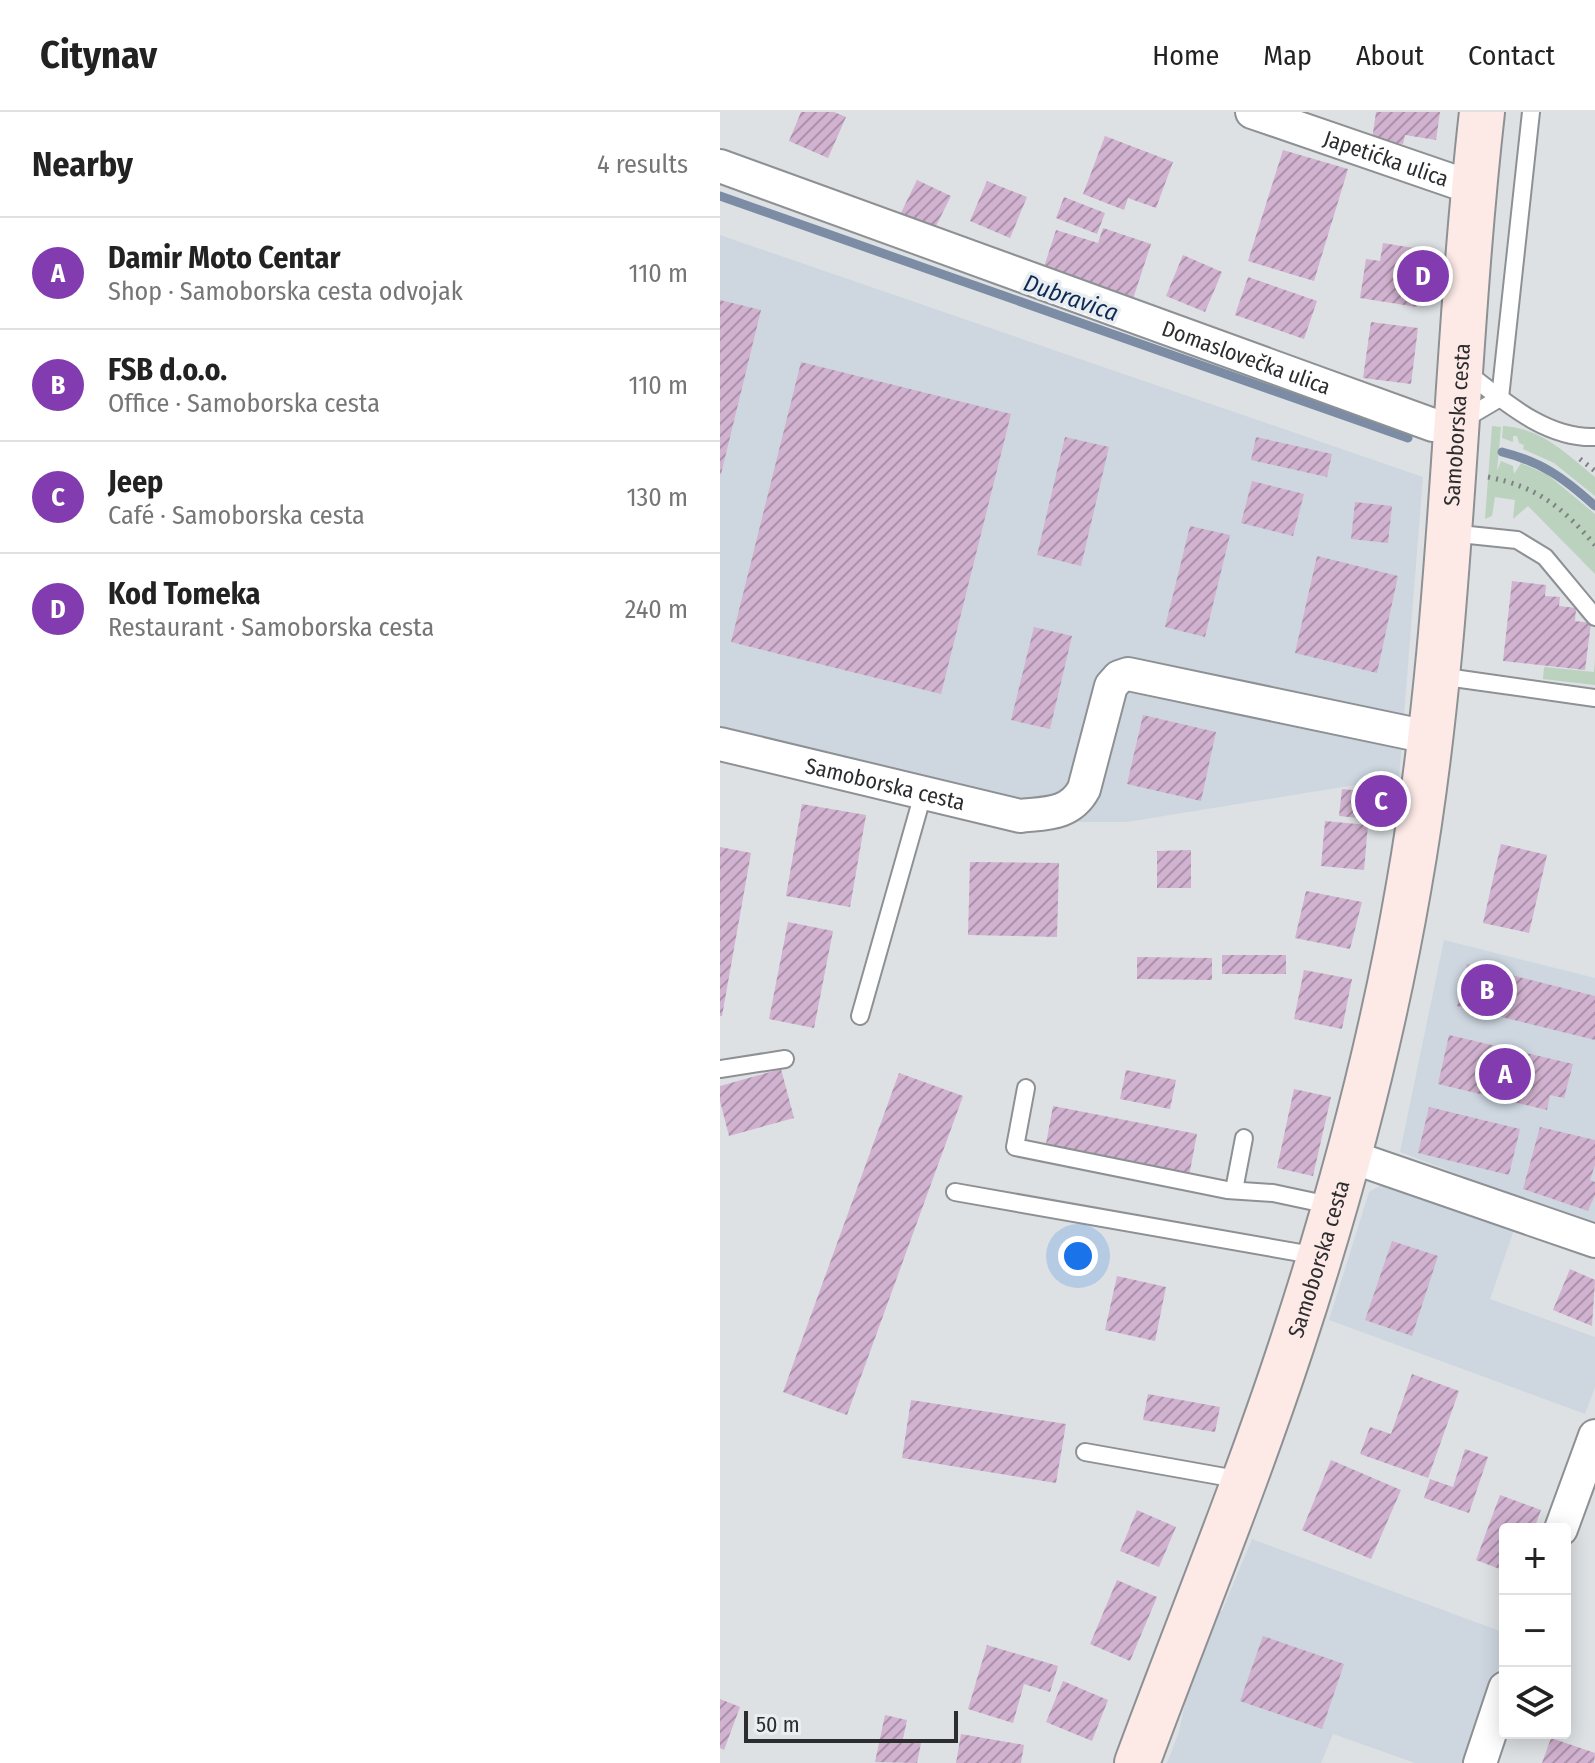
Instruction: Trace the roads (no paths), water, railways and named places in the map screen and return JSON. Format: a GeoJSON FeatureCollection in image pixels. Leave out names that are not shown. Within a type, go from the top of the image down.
{"type":"FeatureCollection","features":[{"type":"Feature","properties":{"kind":"street","name":"Japetićka ulica"},"geometry":{"type":"LineString","coordinates":[[1252,112],[1476,189]]}},
{"type":"Feature","properties":{"kind":"street","name":"Samoborska cesta"},"geometry":{"type":"LineString","coordinates":[[1137,1763],[1290,1350],[1336,1206],[1381,1031],[1407,896],[1438,676],[1482,112]]}},
{"type":"Feature","properties":{"kind":"street","name":"Domaslovečka ulica"},"geometry":{"type":"LineString","coordinates":[[720,166],[1433,425],[1457,424]]}},
{"type":"Feature","properties":{"kind":"street","name":"Samoborska cesta"},"geometry":{"type":"LineString","coordinates":[[720,744],[1020,816],[1060,811],[1076,804],[1084,789],[1111,686],[1119,677],[1128,674],[1428,737]]}},
{"type":"Feature","properties":{"kind":"street"},"geometry":{"type":"LineString","coordinates":[[1349,1156],[1595,1241]]}},
{"type":"Feature","properties":{"kind":"street"},"geometry":{"type":"LineString","coordinates":[[1563,1523],[1595,1436]]}},
{"type":"Feature","properties":{"kind":"street"},"geometry":{"type":"LineString","coordinates":[[1480,1763],[1499,1706]]}},
{"type":"Feature","properties":{"kind":"lane"},"geometry":{"type":"LineString","coordinates":[[1500,398],[1531,112]]}},
{"type":"Feature","properties":{"kind":"lane"},"geometry":{"type":"LineString","coordinates":[[1461,368],[1521,414],[1580,438],[1595,437]]}},
{"type":"Feature","properties":{"kind":"lane"},"geometry":{"type":"LineString","coordinates":[[1457,424],[1500,398]]}},
{"type":"Feature","properties":{"kind":"lane"},"geometry":{"type":"LineString","coordinates":[[1448,533],[1517,540],[1545,557],[1595,617]]}},
{"type":"Feature","properties":{"kind":"lane"},"geometry":{"type":"LineString","coordinates":[[1438,676],[1595,698]]}},
{"type":"Feature","properties":{"kind":"lane"},"geometry":{"type":"LineString","coordinates":[[860,1016],[923,794]]}},
{"type":"Feature","properties":{"kind":"lane"},"geometry":{"type":"LineString","coordinates":[[720,1069],[785,1059]]}},
{"type":"Feature","properties":{"kind":"lane"},"geometry":{"type":"LineString","coordinates":[[1026,1088],[1015,1147],[1234,1190],[1273,1193],[1336,1206]]}},
{"type":"Feature","properties":{"kind":"lane"},"geometry":{"type":"LineString","coordinates":[[1234,1190],[1244,1138]]}},
{"type":"Feature","properties":{"kind":"lane"},"geometry":{"type":"LineString","coordinates":[[955,1192],[1319,1257]]}},
{"type":"Feature","properties":{"kind":"lane"},"geometry":{"type":"LineString","coordinates":[[1085,1452],[1242,1480]]}},
{"type":"Feature","properties":{"kind":"waterway","name":"Dubravica"},"geometry":{"type":"LineString","coordinates":[[720,196],[1408,438]]}},
{"type":"Feature","properties":{"kind":"waterway","name":"Dubravica"},"geometry":{"type":"LineString","coordinates":[[1502,452],[1552,472],[1595,506]]}},
{"type":"Feature","properties":{"kind":"place","name":"Kod Tomeka"},"geometry":{"type":"Point","coordinates":[1423,276]}},
{"type":"Feature","properties":{"kind":"place","name":"Jeep"},"geometry":{"type":"Point","coordinates":[1381,801]}},
{"type":"Feature","properties":{"kind":"place","name":"FSB d.o.o."},"geometry":{"type":"Point","coordinates":[1487,990]}},
{"type":"Feature","properties":{"kind":"place","name":"Damir Moto Centar"},"geometry":{"type":"Point","coordinates":[1505,1074]}}]}
